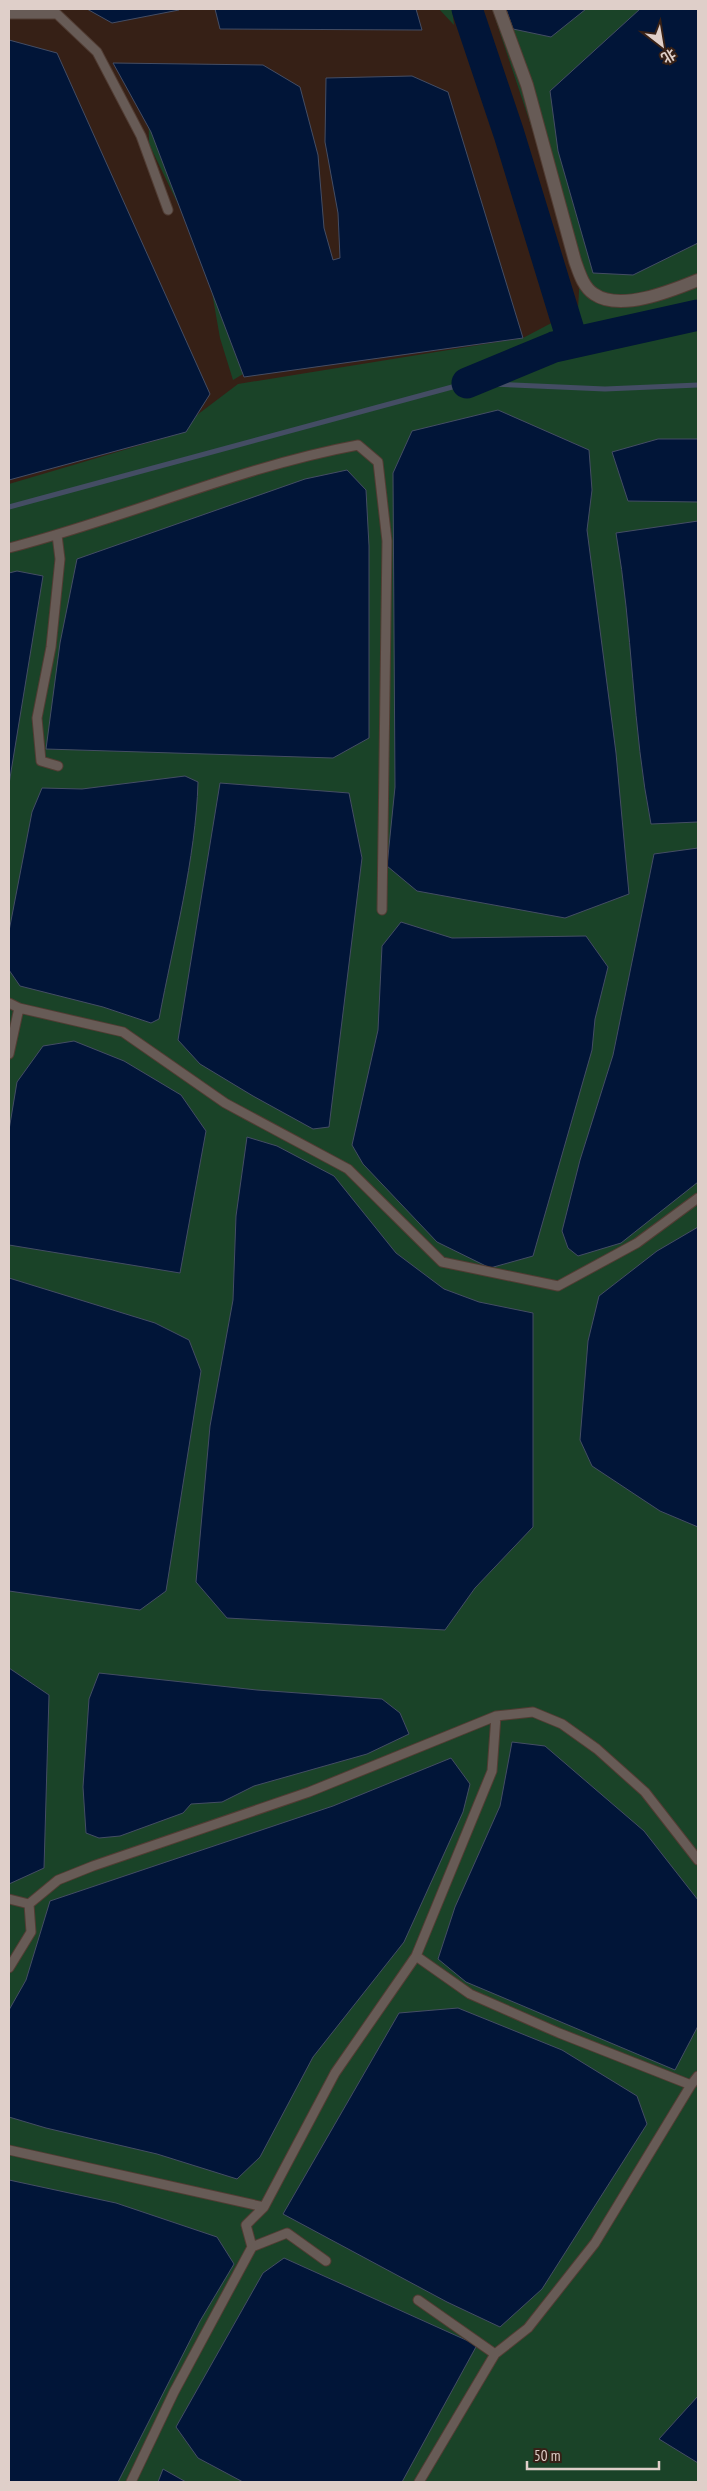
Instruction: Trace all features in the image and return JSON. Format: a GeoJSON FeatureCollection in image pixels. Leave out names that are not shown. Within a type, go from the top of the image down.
{"type":"FeatureCollection","features":[{"type":"Feature","properties":{"kind":"street"},"geometry":{"type":"LineString","coordinates":[[498,9],[527,85],[574,260],[584,283],[593,294],[606,300],[623,303],[678,288],[698,280]]}},
{"type":"Feature","properties":{"kind":"lane"},"geometry":{"type":"LineString","coordinates":[[9,14],[57,14],[98,52],[141,136],[168,210]]}},
{"type":"Feature","properties":{"kind":"lane"},"geometry":{"type":"LineString","coordinates":[[9,548],[57,535],[314,454],[358,445],[378,462],[387,541],[382,910]]}},
{"type":"Feature","properties":{"kind":"lane"},"geometry":{"type":"LineString","coordinates":[[57,535],[60,559],[51,647],[37,718],[41,762],[58,766]]}},
{"type":"Feature","properties":{"kind":"lane"},"geometry":{"type":"LineString","coordinates":[[9,1003],[19,1008],[123,1032],[225,1103],[348,1169],[442,1262],[558,1286],[637,1243],[698,1198]]}},
{"type":"Feature","properties":{"kind":"lane"},"geometry":{"type":"LineString","coordinates":[[9,1054],[19,1008]]}},
{"type":"Feature","properties":{"kind":"lane"},"geometry":{"type":"LineString","coordinates":[[29,1904],[58,1880],[84,1869],[309,1792],[496,1716],[533,1712],[562,1724],[597,1749],[645,1792],[698,1860]]}},
{"type":"Feature","properties":{"kind":"lane"},"geometry":{"type":"LineString","coordinates":[[252,2247],[246,2225],[264,2207],[335,2073],[416,1956],[492,1771],[496,1716]]}},
{"type":"Feature","properties":{"kind":"lane"},"geometry":{"type":"LineString","coordinates":[[9,1899],[29,1904]]}},
{"type":"Feature","properties":{"kind":"lane"},"geometry":{"type":"LineString","coordinates":[[9,1968],[31,1932],[29,1904]]}},
{"type":"Feature","properties":{"kind":"lane"},"geometry":{"type":"LineString","coordinates":[[416,1956],[470,1994],[559,2033],[691,2085]]}},
{"type":"Feature","properties":{"kind":"lane"},"geometry":{"type":"LineString","coordinates":[[418,2482],[495,2354],[528,2328],[595,2243],[698,2076]]}},
{"type":"Feature","properties":{"kind":"lane"},"geometry":{"type":"LineString","coordinates":[[9,2150],[264,2207]]}},
{"type":"Feature","properties":{"kind":"lane"},"geometry":{"type":"LineString","coordinates":[[131,2482],[174,2392],[252,2247],[287,2233],[326,2261]]}},
{"type":"Feature","properties":{"kind":"lane"},"geometry":{"type":"LineString","coordinates":[[418,2300],[495,2354]]}},
{"type":"Feature","properties":{"kind":"green space"},"geometry":{"type":"Polygon","coordinates":[[[439,9],[452,9],[454,25],[439,9]]]}},
{"type":"Feature","properties":{"kind":"green space"},"geometry":{"type":"Polygon","coordinates":[[[492,9],[698,9],[698,2482],[9,2482],[9,484],[178,434],[197,415],[238,384],[523,338],[578,309],[580,272],[492,9]]]}},
{"type":"Feature","properties":{"kind":"green space"},"geometry":{"type":"Polygon","coordinates":[[[148,92],[248,371],[233,380],[220,338],[207,264],[149,144],[148,92]]]}},
{"type":"Feature","properties":{"kind":"water"},"geometry":{"type":"Polygon","coordinates":[[[87,9],[179,9],[179,10],[112,23],[87,9]]]}},
{"type":"Feature","properties":{"kind":"water"},"geometry":{"type":"Polygon","coordinates":[[[215,9],[416,9],[422,30],[220,29],[215,9]]]}},
{"type":"Feature","properties":{"kind":"water"},"geometry":{"type":"Polygon","coordinates":[[[506,9],[586,9],[551,37],[513,29],[506,9]]]}},
{"type":"Feature","properties":{"kind":"water"},"geometry":{"type":"Polygon","coordinates":[[[640,9],[698,9],[698,243],[633,275],[593,273],[558,151],[550,91],[640,9]]]}},
{"type":"Feature","properties":{"kind":"water"},"geometry":{"type":"Polygon","coordinates":[[[9,40],[57,53],[210,394],[186,432],[9,480],[9,40]]]}},
{"type":"Feature","properties":{"kind":"water"},"geometry":{"type":"Polygon","coordinates":[[[113,63],[263,65],[300,87],[318,155],[324,228],[333,260],[340,258],[338,213],[325,142],[326,78],[412,76],[448,92],[523,338],[244,377],[151,132],[113,63]]]}},
{"type":"Feature","properties":{"kind":"water"},"geometry":{"type":"Polygon","coordinates":[[[498,410],[589,450],[592,490],[587,530],[616,753],[629,894],[565,918],[417,891],[387,866],[395,787],[393,473],[412,431],[498,410]]]}},
{"type":"Feature","properties":{"kind":"water"},"geometry":{"type":"Polygon","coordinates":[[[658,439],[698,439],[698,502],[628,501],[612,452],[658,439]]]}},
{"type":"Feature","properties":{"kind":"water"},"geometry":{"type":"Polygon","coordinates":[[[347,470],[366,490],[369,546],[369,738],[333,758],[46,749],[60,643],[77,559],[305,479],[347,470]]]}},
{"type":"Feature","properties":{"kind":"water"},"geometry":{"type":"Polygon","coordinates":[[[698,521],[698,822],[651,824],[640,752],[622,569],[616,533],[698,521]]]}},
{"type":"Feature","properties":{"kind":"water"},"geometry":{"type":"Polygon","coordinates":[[[17,571],[43,576],[9,784],[9,573],[17,571]]]}},
{"type":"Feature","properties":{"kind":"water"},"geometry":{"type":"Polygon","coordinates":[[[185,776],[198,782],[193,841],[159,1019],[151,1023],[103,1007],[20,986],[9,970],[9,931],[32,812],[42,788],[82,789],[185,776]]]}},
{"type":"Feature","properties":{"kind":"water"},"geometry":{"type":"Polygon","coordinates":[[[220,783],[349,793],[362,858],[329,1127],[313,1129],[253,1096],[200,1064],[178,1040],[220,783]]]}},
{"type":"Feature","properties":{"kind":"water"},"geometry":{"type":"Polygon","coordinates":[[[698,848],[698,1182],[621,1243],[578,1256],[568,1248],[562,1231],[580,1160],[613,1055],[654,854],[698,848]]]}},
{"type":"Feature","properties":{"kind":"water"},"geometry":{"type":"Polygon","coordinates":[[[401,922],[452,938],[586,936],[608,967],[595,1019],[592,1050],[533,1256],[490,1268],[437,1242],[363,1164],[352,1145],[378,1030],[382,946],[401,922]]]}},
{"type":"Feature","properties":{"kind":"water"},"geometry":{"type":"Polygon","coordinates":[[[74,1041],[124,1061],[181,1095],[206,1131],[180,1273],[9,1245],[9,1130],[17,1082],[43,1046],[74,1041]]]}},
{"type":"Feature","properties":{"kind":"water"},"geometry":{"type":"Polygon","coordinates":[[[247,1137],[277,1146],[334,1176],[396,1253],[444,1289],[479,1302],[533,1313],[533,1527],[475,1588],[445,1630],[227,1618],[196,1582],[210,1426],[233,1300],[236,1216],[247,1137]]]}},
{"type":"Feature","properties":{"kind":"water"},"geometry":{"type":"Polygon","coordinates":[[[698,1227],[698,1527],[660,1511],[592,1466],[580,1440],[588,1341],[599,1296],[657,1251],[698,1227]]]}},
{"type":"Feature","properties":{"kind":"water"},"geometry":{"type":"Polygon","coordinates":[[[9,1278],[155,1323],[189,1340],[201,1371],[166,1591],[140,1610],[9,1591],[9,1278]]]}},
{"type":"Feature","properties":{"kind":"water"},"geometry":{"type":"Polygon","coordinates":[[[9,1668],[49,1695],[44,1868],[9,1884],[9,1668]]]}},
{"type":"Feature","properties":{"kind":"water"},"geometry":{"type":"Polygon","coordinates":[[[99,1673],[257,1690],[382,1699],[400,1713],[409,1734],[367,1754],[254,1786],[222,1802],[191,1804],[183,1813],[120,1836],[99,1838],[86,1833],[83,1787],[89,1699],[99,1673]]]}},
{"type":"Feature","properties":{"kind":"water"},"geometry":{"type":"Polygon","coordinates":[[[512,1742],[545,1746],[644,1831],[698,1900],[698,2026],[675,2070],[466,1982],[438,1959],[455,1907],[500,1806],[512,1742]]]}},
{"type":"Feature","properties":{"kind":"water"},"geometry":{"type":"Polygon","coordinates":[[[451,1758],[470,1784],[463,1812],[404,1942],[313,2057],[260,2157],[237,2179],[157,2154],[46,2128],[9,2117],[9,2010],[26,1980],[50,1901],[333,1806],[451,1758]]]}},
{"type":"Feature","properties":{"kind":"water"},"geometry":{"type":"Polygon","coordinates":[[[458,2008],[562,2050],[637,2096],[647,2124],[542,2289],[500,2327],[447,2302],[283,2214],[399,2013],[458,2008]]]}},
{"type":"Feature","properties":{"kind":"water"},"geometry":{"type":"Polygon","coordinates":[[[9,2180],[116,2203],[217,2237],[234,2264],[200,2321],[118,2482],[9,2482],[9,2180]]]}},
{"type":"Feature","properties":{"kind":"water"},"geometry":{"type":"Polygon","coordinates":[[[284,2258],[477,2345],[402,2482],[243,2482],[198,2458],[176,2427],[263,2273],[284,2258]]]}},
{"type":"Feature","properties":{"kind":"water"},"geometry":{"type":"Polygon","coordinates":[[[698,2396],[698,2463],[659,2439],[698,2396]]]}},
{"type":"Feature","properties":{"kind":"water"},"geometry":{"type":"Polygon","coordinates":[[[163,2469],[186,2482],[158,2482],[163,2469]]]}},
{"type":"Feature","properties":{"kind":"waterway"},"geometry":{"type":"LineString","coordinates":[[467,9],[509,134],[573,343]]}},
{"type":"Feature","properties":{"kind":"waterway"},"geometry":{"type":"LineString","coordinates":[[467,383],[554,347],[698,315]]}},
{"type":"Feature","properties":{"kind":"waterway"},"geometry":{"type":"LineString","coordinates":[[9,507],[467,383],[605,389],[698,385]]}}]}
